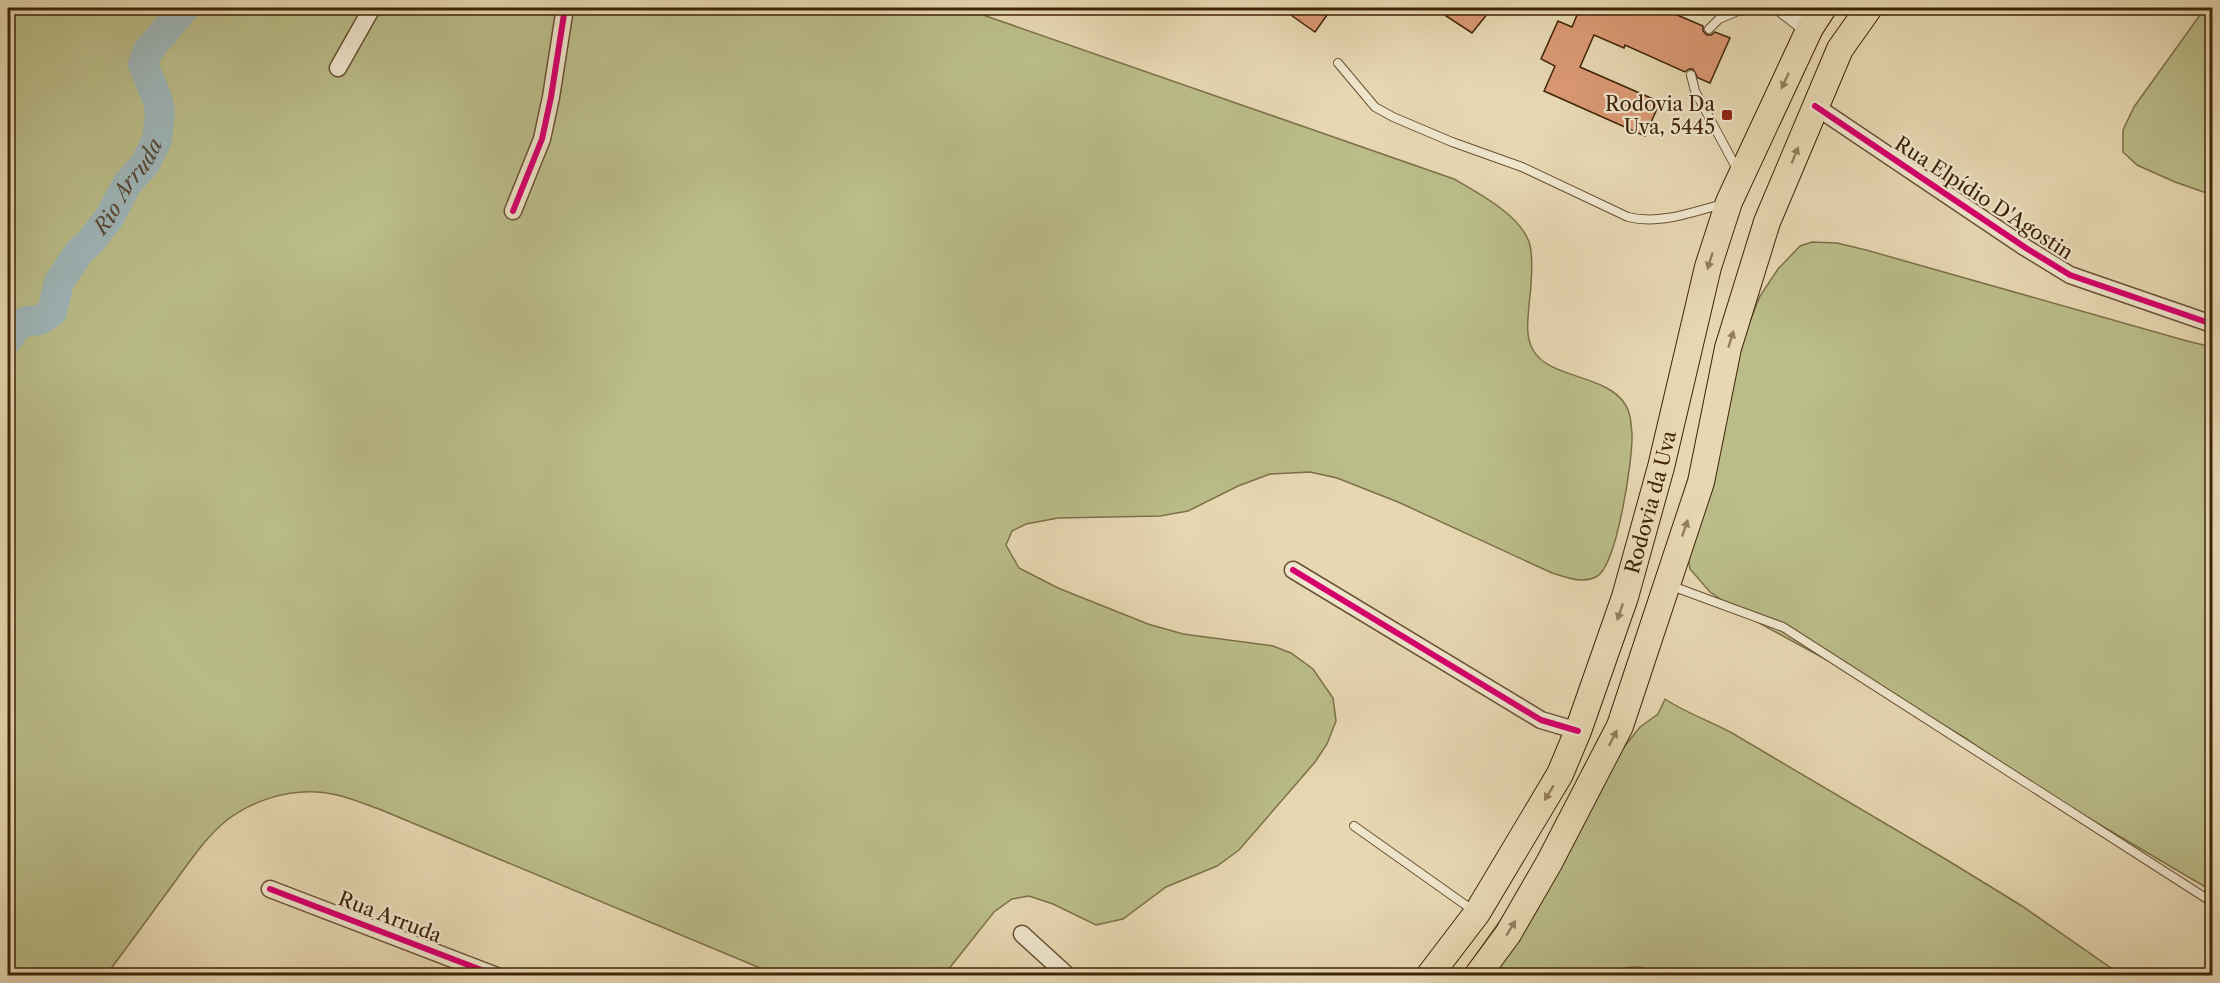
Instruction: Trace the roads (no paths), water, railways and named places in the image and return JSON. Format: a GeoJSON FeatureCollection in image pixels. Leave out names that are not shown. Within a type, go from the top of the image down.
{"type":"FeatureCollection","features":[{"type":"Feature","properties":{"kind":"main road","name":"Rodovia da Uva"},"geometry":{"type":"LineString","coordinates":[[1477,975],[1508,934],[1526,904],[1620,726],[1701,482],[1728,348],[1764,234],[1840,49],[1869,8]]}},
{"type":"Feature","properties":{"kind":"main road"},"geometry":{"type":"LineString","coordinates":[[1817,18],[1840,49]]}},
{"type":"Feature","properties":{"kind":"main road","name":"Rodovia da Uva"},"geometry":{"type":"LineString","coordinates":[[1429,975],[1477,913],[1560,774],[1578,731],[1625,597],[1661,466],[1708,267],[1729,202],[1817,18]]}},
{"type":"Feature","properties":{"kind":"street"},"geometry":{"type":"LineString","coordinates":[[338,68],[372,8]]}},
{"type":"Feature","properties":{"kind":"street"},"geometry":{"type":"LineString","coordinates":[[513,210],[542,139],[565,8]]}},
{"type":"Feature","properties":{"kind":"street"},"geometry":{"type":"LineString","coordinates":[[1784,8],[1817,18]]}},
{"type":"Feature","properties":{"kind":"street","name":"Rua Elpídio D'Agostin"},"geometry":{"type":"LineString","coordinates":[[1815,106],[2026,248],[2070,274],[2212,324]]}},
{"type":"Feature","properties":{"kind":"street"},"geometry":{"type":"LineString","coordinates":[[1293,570],[1541,720],[1578,731]]}},
{"type":"Feature","properties":{"kind":"street","name":"Rua Arruda"},"geometry":{"type":"LineString","coordinates":[[270,889],[497,975]]}},
{"type":"Feature","properties":{"kind":"street"},"geometry":{"type":"LineString","coordinates":[[1022,934],[1068,975]]}},
{"type":"Feature","properties":{"kind":"lane"},"geometry":{"type":"LineString","coordinates":[[1709,29],[1719,19],[1745,8]]}},
{"type":"Feature","properties":{"kind":"lane"},"geometry":{"type":"LineString","coordinates":[[1338,63],[1375,107],[1393,117],[1452,142],[1522,167],[1628,217],[1643,221],[1656,220],[1729,202]]}},
{"type":"Feature","properties":{"kind":"lane"},"geometry":{"type":"LineString","coordinates":[[1691,75],[1695,91],[1741,177]]}},
{"type":"Feature","properties":{"kind":"lane"},"geometry":{"type":"LineString","coordinates":[[1666,584],[1783,627],[2212,902]]}},
{"type":"Feature","properties":{"kind":"lane"},"geometry":{"type":"LineString","coordinates":[[1354,826],[1477,913]]}},
{"type":"Feature","properties":{"kind":"waterway","name":"Rio Arruda"},"geometry":{"type":"LineString","coordinates":[[8,339],[16,327],[27,321],[40,320],[52,312],[59,282],[80,251],[109,218],[127,184],[145,164],[157,140],[160,113],[158,101],[143,64],[148,51],[184,8]]}},
{"type":"Feature","properties":{"kind":"place","name":"Rodovia Da Uva, 5445"},"geometry":{"type":"Point","coordinates":[1727,115]}}]}
